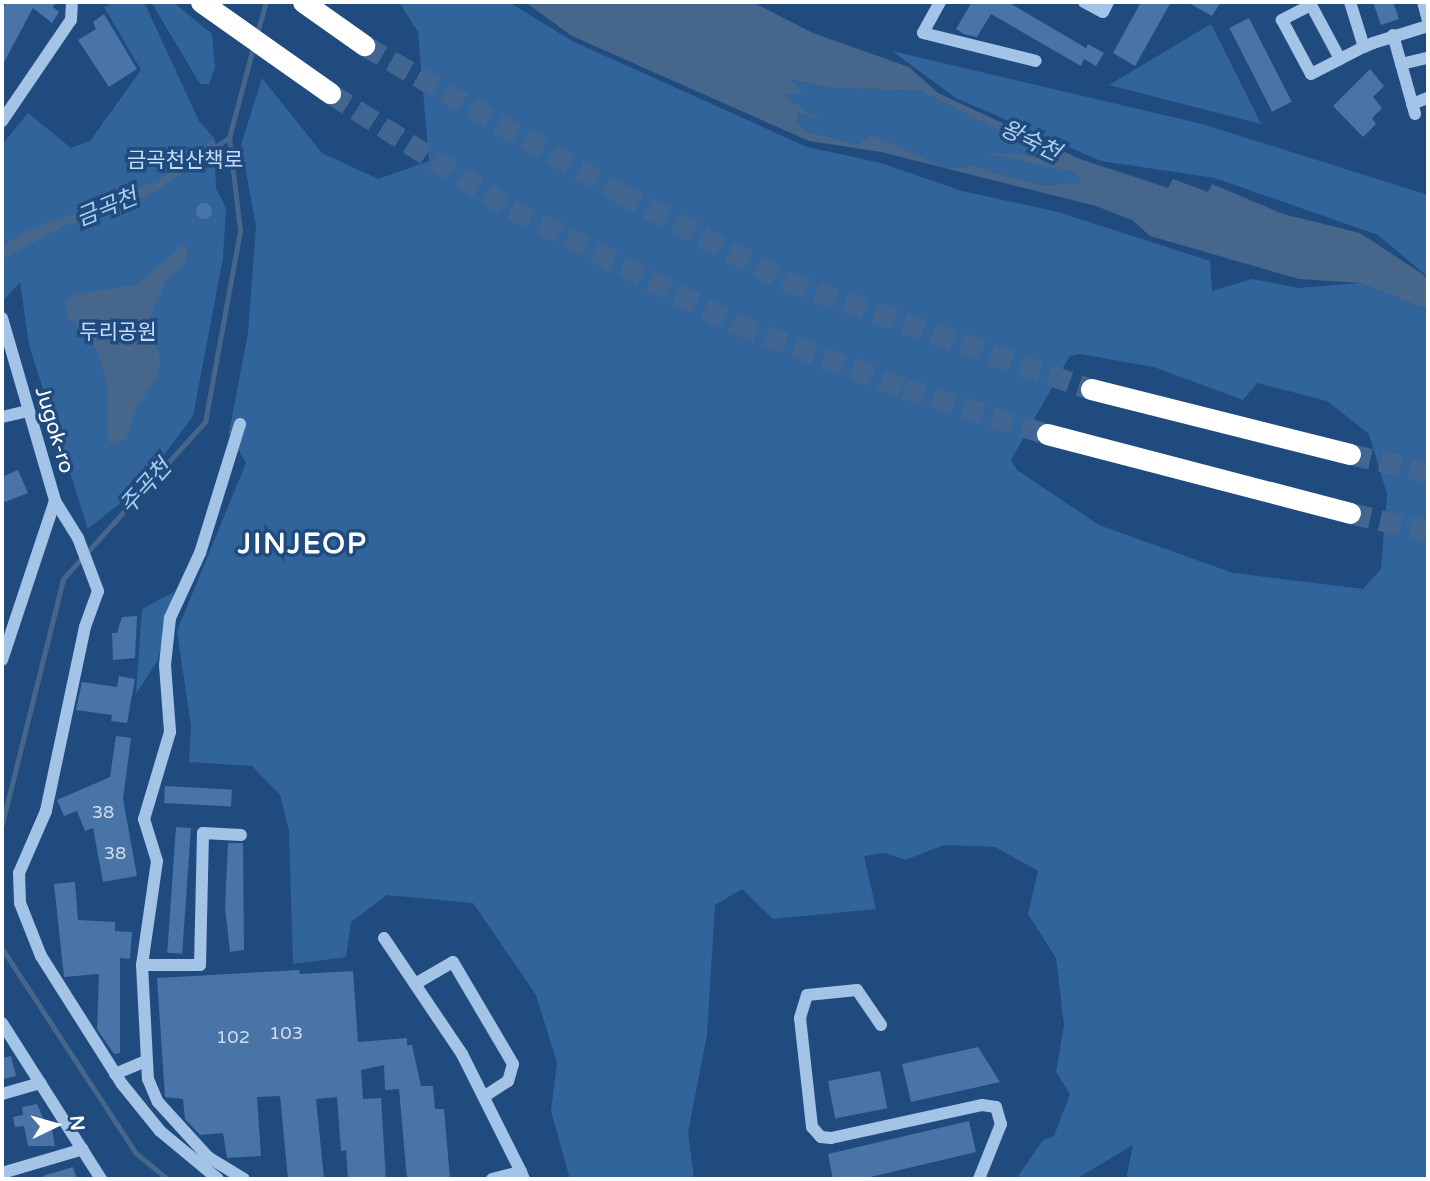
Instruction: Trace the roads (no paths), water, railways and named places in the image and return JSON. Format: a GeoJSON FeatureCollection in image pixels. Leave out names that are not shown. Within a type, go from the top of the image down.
{"type":"FeatureCollection","features":[{"type":"Feature","properties":{"kind":"highway"},"geometry":{"type":"LineString","coordinates":[[201,2],[330,93]]}},
{"type":"Feature","properties":{"kind":"highway"},"geometry":{"type":"LineString","coordinates":[[305,3],[364,45]]}},
{"type":"Feature","properties":{"kind":"highway"},"geometry":{"type":"LineString","coordinates":[[1091,389],[1350,454]]}},
{"type":"Feature","properties":{"kind":"highway"},"geometry":{"type":"LineString","coordinates":[[1047,434],[1350,513]]}},
{"type":"Feature","properties":{"kind":"street"},"geometry":{"type":"LineString","coordinates":[[2,121],[71,20],[72,2]]}},
{"type":"Feature","properties":{"kind":"street"},"geometry":{"type":"LineString","coordinates":[[940,2],[923,33],[1036,61]]}},
{"type":"Feature","properties":{"kind":"street"},"geometry":{"type":"LineString","coordinates":[[1084,2],[1103,12],[1108,2]]}},
{"type":"Feature","properties":{"kind":"street"},"geometry":{"type":"LineString","coordinates":[[1350,2],[1364,47]]}},
{"type":"Feature","properties":{"kind":"street"},"geometry":{"type":"LineString","coordinates":[[1423,2],[1428,21]]}},
{"type":"Feature","properties":{"kind":"street"},"geometry":{"type":"LineString","coordinates":[[1340,60],[1310,3],[1282,20],[1311,74],[1393,35],[1428,26]]}},
{"type":"Feature","properties":{"kind":"street"},"geometry":{"type":"LineString","coordinates":[[1393,35],[1413,109],[1428,98]]}},
{"type":"Feature","properties":{"kind":"street"},"geometry":{"type":"LineString","coordinates":[[1401,64],[1428,58]]}},
{"type":"Feature","properties":{"kind":"street","name":"Jugok-ro"},"geometry":{"type":"LineString","coordinates":[[2,660],[55,501],[3,324]]}},
{"type":"Feature","properties":{"kind":"street"},"geometry":{"type":"LineString","coordinates":[[2,418],[28,411]]}},
{"type":"Feature","properties":{"kind":"street"},"geometry":{"type":"LineString","coordinates":[[240,424],[200,554],[170,618],[165,665],[170,732],[159,759],[144,819],[157,861],[142,965],[146,1061],[158,1102],[174,1125],[208,1157],[244,1179]]}},
{"type":"Feature","properties":{"kind":"street"},"geometry":{"type":"LineString","coordinates":[[55,501],[78,538],[96,585],[46,811],[18,884],[23,913],[41,956],[115,1074],[160,1131],[218,1179]]}},
{"type":"Feature","properties":{"kind":"street"},"geometry":{"type":"LineString","coordinates":[[142,965],[200,965],[203,833],[241,835]]}},
{"type":"Feature","properties":{"kind":"street"},"geometry":{"type":"LineString","coordinates":[[384,938],[485,1096],[523,1175],[492,1179]]}},
{"type":"Feature","properties":{"kind":"street"},"geometry":{"type":"LineString","coordinates":[[415,984],[453,962],[513,1064],[508,1081],[485,1096]]}},
{"type":"Feature","properties":{"kind":"street"},"geometry":{"type":"LineString","coordinates":[[881,1025],[857,990],[820,990],[807,995],[800,1018],[812,1127],[821,1137],[831,1138],[982,1105],[996,1107],[1001,1124],[979,1179]]}},
{"type":"Feature","properties":{"kind":"street"},"geometry":{"type":"LineString","coordinates":[[2,1023],[101,1179]]}},
{"type":"Feature","properties":{"kind":"street"},"geometry":{"type":"LineString","coordinates":[[115,1074],[146,1061]]}},
{"type":"Feature","properties":{"kind":"street"},"geometry":{"type":"LineString","coordinates":[[2,1094],[40,1083]]}},
{"type":"Feature","properties":{"kind":"street"},"geometry":{"type":"LineString","coordinates":[[2,1173],[83,1149]]}},
{"type":"Feature","properties":{"kind":"water","name":"왕숙천"},"geometry":{"type":"Polygon","coordinates":[[[525,2],[752,2],[813,33],[909,67],[938,93],[1080,159],[1168,188],[1173,179],[1208,192],[1212,184],[1283,214],[1360,233],[1424,275],[1428,281],[1428,310],[1360,283],[1299,279],[1150,236],[1132,220],[1096,206],[881,152],[809,141],[572,36],[525,2]],[[792,80],[803,94],[781,93],[820,121],[798,113],[797,123],[806,131],[858,144],[872,135],[946,168],[972,166],[1042,185],[1082,183],[1076,173],[983,152],[1051,157],[920,91],[831,88],[792,80]]]}},
{"type":"Feature","properties":{"kind":"water","name":"금곡천"},"geometry":{"type":"Polygon","coordinates":[[[214,138],[217,149],[160,189],[117,211],[64,226],[2,260],[2,246],[22,233],[159,180],[214,138]]]}},
{"type":"Feature","properties":{"kind":"water"},"geometry":{"type":"Polygon","coordinates":[[[181,246],[188,247],[186,263],[165,282],[148,323],[161,361],[157,377],[136,409],[126,439],[113,445],[107,439],[108,386],[97,351],[84,328],[67,318],[66,300],[77,294],[136,285],[181,246]]]}},
{"type":"Feature","properties":{"kind":"waterway","name":"금곡천"},"geometry":{"type":"LineString","coordinates":[[257,33],[266,2]]}},
{"type":"Feature","properties":{"kind":"waterway","name":"금곡천"},"geometry":{"type":"LineString","coordinates":[[211,150],[229,138],[253,48]]}},
{"type":"Feature","properties":{"kind":"waterway","name":"주곡천"},"geometry":{"type":"LineString","coordinates":[[2,824],[63,579],[205,422],[240,231],[229,138]]}},
{"type":"Feature","properties":{"kind":"waterway","name":"주곡천"},"geometry":{"type":"LineString","coordinates":[[2,948],[136,1153],[168,1179]]}},
{"type":"Feature","properties":{"kind":"tunnel"},"geometry":{"type":"LineString","coordinates":[[364,45],[620,193],[787,281],[1091,389]]}},
{"type":"Feature","properties":{"kind":"tunnel"},"geometry":{"type":"LineString","coordinates":[[330,93],[512,209],[737,324],[904,388],[1047,434]]}},
{"type":"Feature","properties":{"kind":"tunnel"},"geometry":{"type":"LineString","coordinates":[[1350,454],[1428,472]]}},
{"type":"Feature","properties":{"kind":"tunnel"},"geometry":{"type":"LineString","coordinates":[[1350,513],[1428,531]]}},
{"type":"Feature","properties":{"kind":"district","name":"JINJEOP"},"geometry":{"type":"Point","coordinates":[303,544]}},
{"type":"Feature","properties":{"kind":"park label","name":"금곡천산책로"},"geometry":{"type":"Point","coordinates":[185,161]}},
{"type":"Feature","properties":{"kind":"park label","name":"두리공원"},"geometry":{"type":"Point","coordinates":[118,333]}}]}
